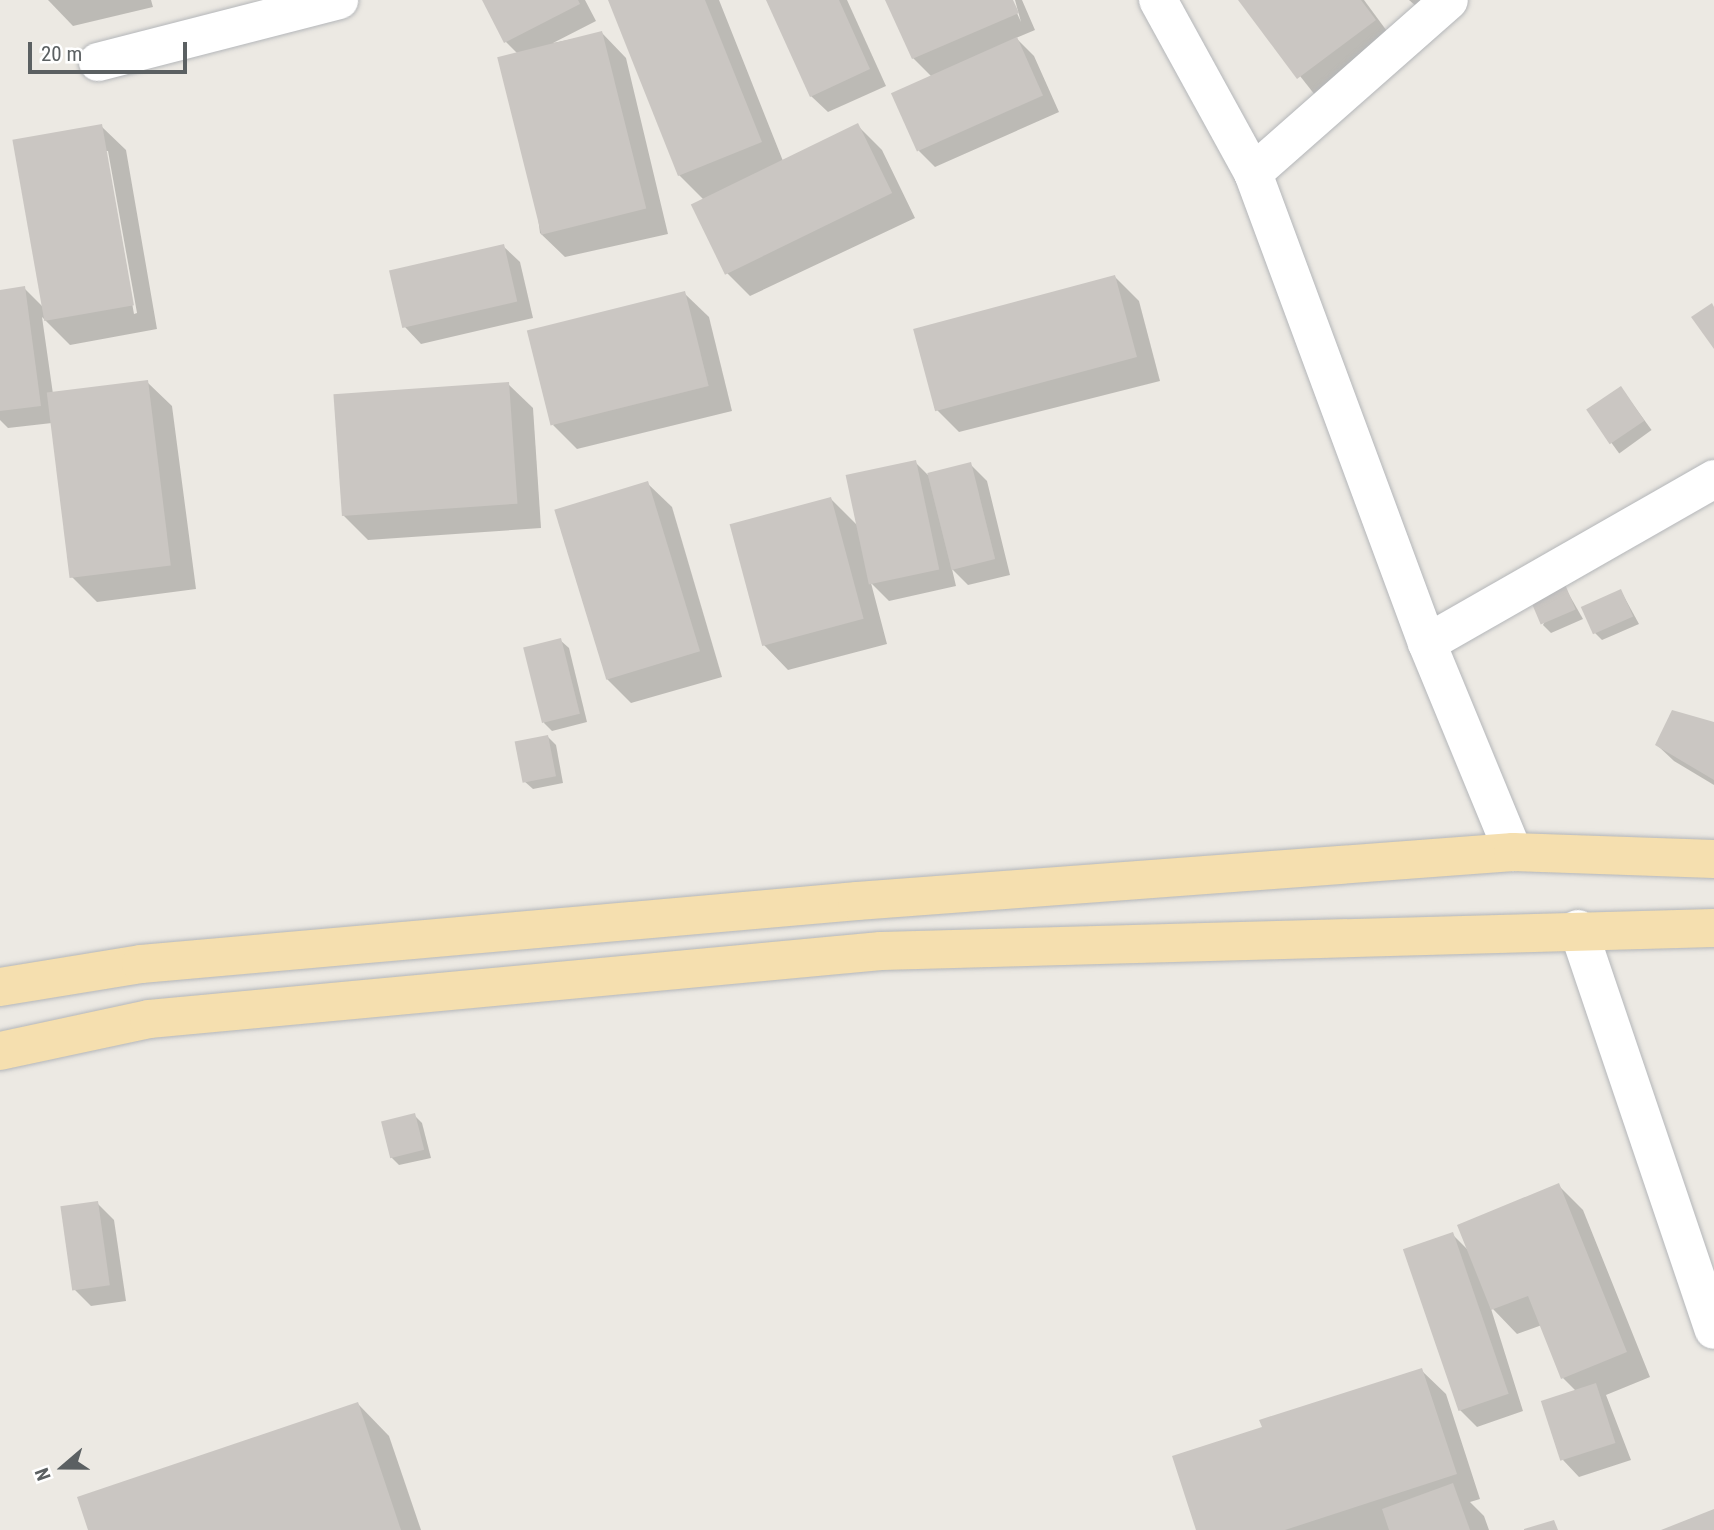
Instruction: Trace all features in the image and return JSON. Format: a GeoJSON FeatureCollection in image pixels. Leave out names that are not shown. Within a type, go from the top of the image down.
{"type":"FeatureCollection","features":[{"type":"Feature","properties":{"kind":"main road"},"geometry":{"type":"LineString","coordinates":[[0,987],[141,964],[857,901],[1513,852],[1714,859]]}},
{"type":"Feature","properties":{"kind":"main road"},"geometry":{"type":"LineString","coordinates":[[0,1051],[149,1020],[881,951],[1578,929],[1714,928]]}},
{"type":"Feature","properties":{"kind":"street"},"geometry":{"type":"LineString","coordinates":[[98,62],[339,0]]}},
{"type":"Feature","properties":{"kind":"street"},"geometry":{"type":"LineString","coordinates":[[1158,0],[1253,173],[1427,643],[1513,852]]}},
{"type":"Feature","properties":{"kind":"street"},"geometry":{"type":"LineString","coordinates":[[1253,173],[1449,0]]}},
{"type":"Feature","properties":{"kind":"street"},"geometry":{"type":"LineString","coordinates":[[1427,643],[1714,480]]}},
{"type":"Feature","properties":{"kind":"street"},"geometry":{"type":"LineString","coordinates":[[1578,929],[1714,1330]]}},
{"type":"Feature","properties":{"kind":"building"},"geometry":{"type":"Polygon","coordinates":[[[482,0],[578,0],[580,4],[504,43],[482,0]]]}},
{"type":"Feature","properties":{"kind":"building"},"geometry":{"type":"Polygon","coordinates":[[[608,0],[705,0],[762,142],[678,176],[608,0]]]}},
{"type":"Feature","properties":{"kind":"building"},"geometry":{"type":"Polygon","coordinates":[[[766,0],[839,0],[870,69],[810,97],[766,0]]]}},
{"type":"Feature","properties":{"kind":"building"},"geometry":{"type":"Polygon","coordinates":[[[885,0],[1013,0],[1019,13],[912,59],[885,0]]]}},
{"type":"Feature","properties":{"kind":"building"},"geometry":{"type":"Polygon","coordinates":[[[1238,0],[1361,0],[1376,20],[1297,79],[1238,0]]]}},
{"type":"Feature","properties":{"kind":"building"},"geometry":{"type":"Polygon","coordinates":[[[602,31],[646,209],[541,235],[497,57],[602,31]]]}},
{"type":"Feature","properties":{"kind":"building"},"geometry":{"type":"Polygon","coordinates":[[[1017,37],[1043,95],[917,152],[891,93],[1017,37]]]}},
{"type":"Feature","properties":{"kind":"building"},"geometry":{"type":"Polygon","coordinates":[[[858,123],[892,193],[725,275],[691,205],[858,123]]]}},
{"type":"Feature","properties":{"kind":"building"},"geometry":{"type":"Polygon","coordinates":[[[102,124],[134,305],[44,321],[12,140],[102,124]]]}},
{"type":"Feature","properties":{"kind":"building"},"geometry":{"type":"Polygon","coordinates":[[[504,244],[517,301],[402,328],[389,271],[504,244]]]}},
{"type":"Feature","properties":{"kind":"building"},"geometry":{"type":"Polygon","coordinates":[[[1115,275],[1137,357],[935,411],[913,329],[1115,275]]]}},
{"type":"Feature","properties":{"kind":"building"},"geometry":{"type":"Polygon","coordinates":[[[25,286],[41,406],[0,411],[0,290],[25,286]]]}},
{"type":"Feature","properties":{"kind":"building"},"geometry":{"type":"Polygon","coordinates":[[[685,291],[709,386],[551,426],[527,330],[685,291]]]}},
{"type":"Feature","properties":{"kind":"building"},"geometry":{"type":"Polygon","coordinates":[[[1712,303],[1714,307],[1714,349],[1691,317],[1712,303]]]}},
{"type":"Feature","properties":{"kind":"building"},"geometry":{"type":"Polygon","coordinates":[[[148,380],[171,566],[70,578],[47,392],[148,380]]]}},
{"type":"Feature","properties":{"kind":"building"},"geometry":{"type":"Polygon","coordinates":[[[509,382],[518,504],[342,516],[333,394],[509,382]]]}},
{"type":"Feature","properties":{"kind":"building"},"geometry":{"type":"Polygon","coordinates":[[[1621,386],[1644,421],[1610,444],[1586,409],[1621,386]]]}},
{"type":"Feature","properties":{"kind":"building"},"geometry":{"type":"Polygon","coordinates":[[[916,460],[939,570],[869,585],[846,475],[916,460]]]}},
{"type":"Feature","properties":{"kind":"building"},"geometry":{"type":"Polygon","coordinates":[[[971,462],[995,559],[952,570],[927,473],[971,462]]]}},
{"type":"Feature","properties":{"kind":"building"},"geometry":{"type":"Polygon","coordinates":[[[648,481],[700,651],[606,680],[554,510],[648,481]]]}},
{"type":"Feature","properties":{"kind":"building"},"geometry":{"type":"Polygon","coordinates":[[[831,497],[864,619],[762,646],[730,524],[831,497]]]}},
{"type":"Feature","properties":{"kind":"building"},"geometry":{"type":"Polygon","coordinates":[[[1564,582],[1576,610],[1541,624],[1529,597],[1564,582]]]}},
{"type":"Feature","properties":{"kind":"building"},"geometry":{"type":"Polygon","coordinates":[[[1621,589],[1633,616],[1593,634],[1581,607],[1621,589]]]}},
{"type":"Feature","properties":{"kind":"building"},"geometry":{"type":"Polygon","coordinates":[[[561,638],[580,714],[542,723],[523,647],[561,638]]]}},
{"type":"Feature","properties":{"kind":"building"},"geometry":{"type":"Polygon","coordinates":[[[1672,710],[1714,722],[1714,780],[1655,745],[1672,710]]]}},
{"type":"Feature","properties":{"kind":"building"},"geometry":{"type":"Polygon","coordinates":[[[548,735],[556,776],[523,783],[515,741],[548,735]]]}},
{"type":"Feature","properties":{"kind":"building"},"geometry":{"type":"Polygon","coordinates":[[[415,1113],[424,1150],[390,1158],[381,1121],[415,1113]]]}},
{"type":"Feature","properties":{"kind":"building"},"geometry":{"type":"Polygon","coordinates":[[[1559,1183],[1627,1352],[1561,1379],[1528,1296],[1491,1310],[1457,1225],[1559,1183]]]}},
{"type":"Feature","properties":{"kind":"building"},"geometry":{"type":"Polygon","coordinates":[[[98,1201],[110,1285],[72,1290],[60,1206],[98,1201]]]}},
{"type":"Feature","properties":{"kind":"building"},"geometry":{"type":"Polygon","coordinates":[[[1453,1232],[1509,1394],[1459,1411],[1403,1249],[1453,1232]]]}},
{"type":"Feature","properties":{"kind":"building"},"geometry":{"type":"Polygon","coordinates":[[[1422,1368],[1457,1474],[1285,1530],[1196,1530],[1172,1456],[1262,1427],[1259,1420],[1422,1368]]]}},
{"type":"Feature","properties":{"kind":"building"},"geometry":{"type":"Polygon","coordinates":[[[1596,1383],[1615,1443],[1560,1461],[1541,1401],[1596,1383]]]}},
{"type":"Feature","properties":{"kind":"building"},"geometry":{"type":"Polygon","coordinates":[[[358,1402],[401,1530],[88,1530],[77,1497],[358,1402]]]}},
{"type":"Feature","properties":{"kind":"building"},"geometry":{"type":"Polygon","coordinates":[[[1453,1483],[1470,1530],[1389,1530],[1382,1509],[1453,1483]]]}},
{"type":"Feature","properties":{"kind":"building"},"geometry":{"type":"Polygon","coordinates":[[[1714,1509],[1714,1530],[1661,1530],[1714,1509]]]}},
{"type":"Feature","properties":{"kind":"building"},"geometry":{"type":"Polygon","coordinates":[[[1554,1520],[1558,1530],[1524,1530],[1524,1529],[1554,1520]]]}}]}
